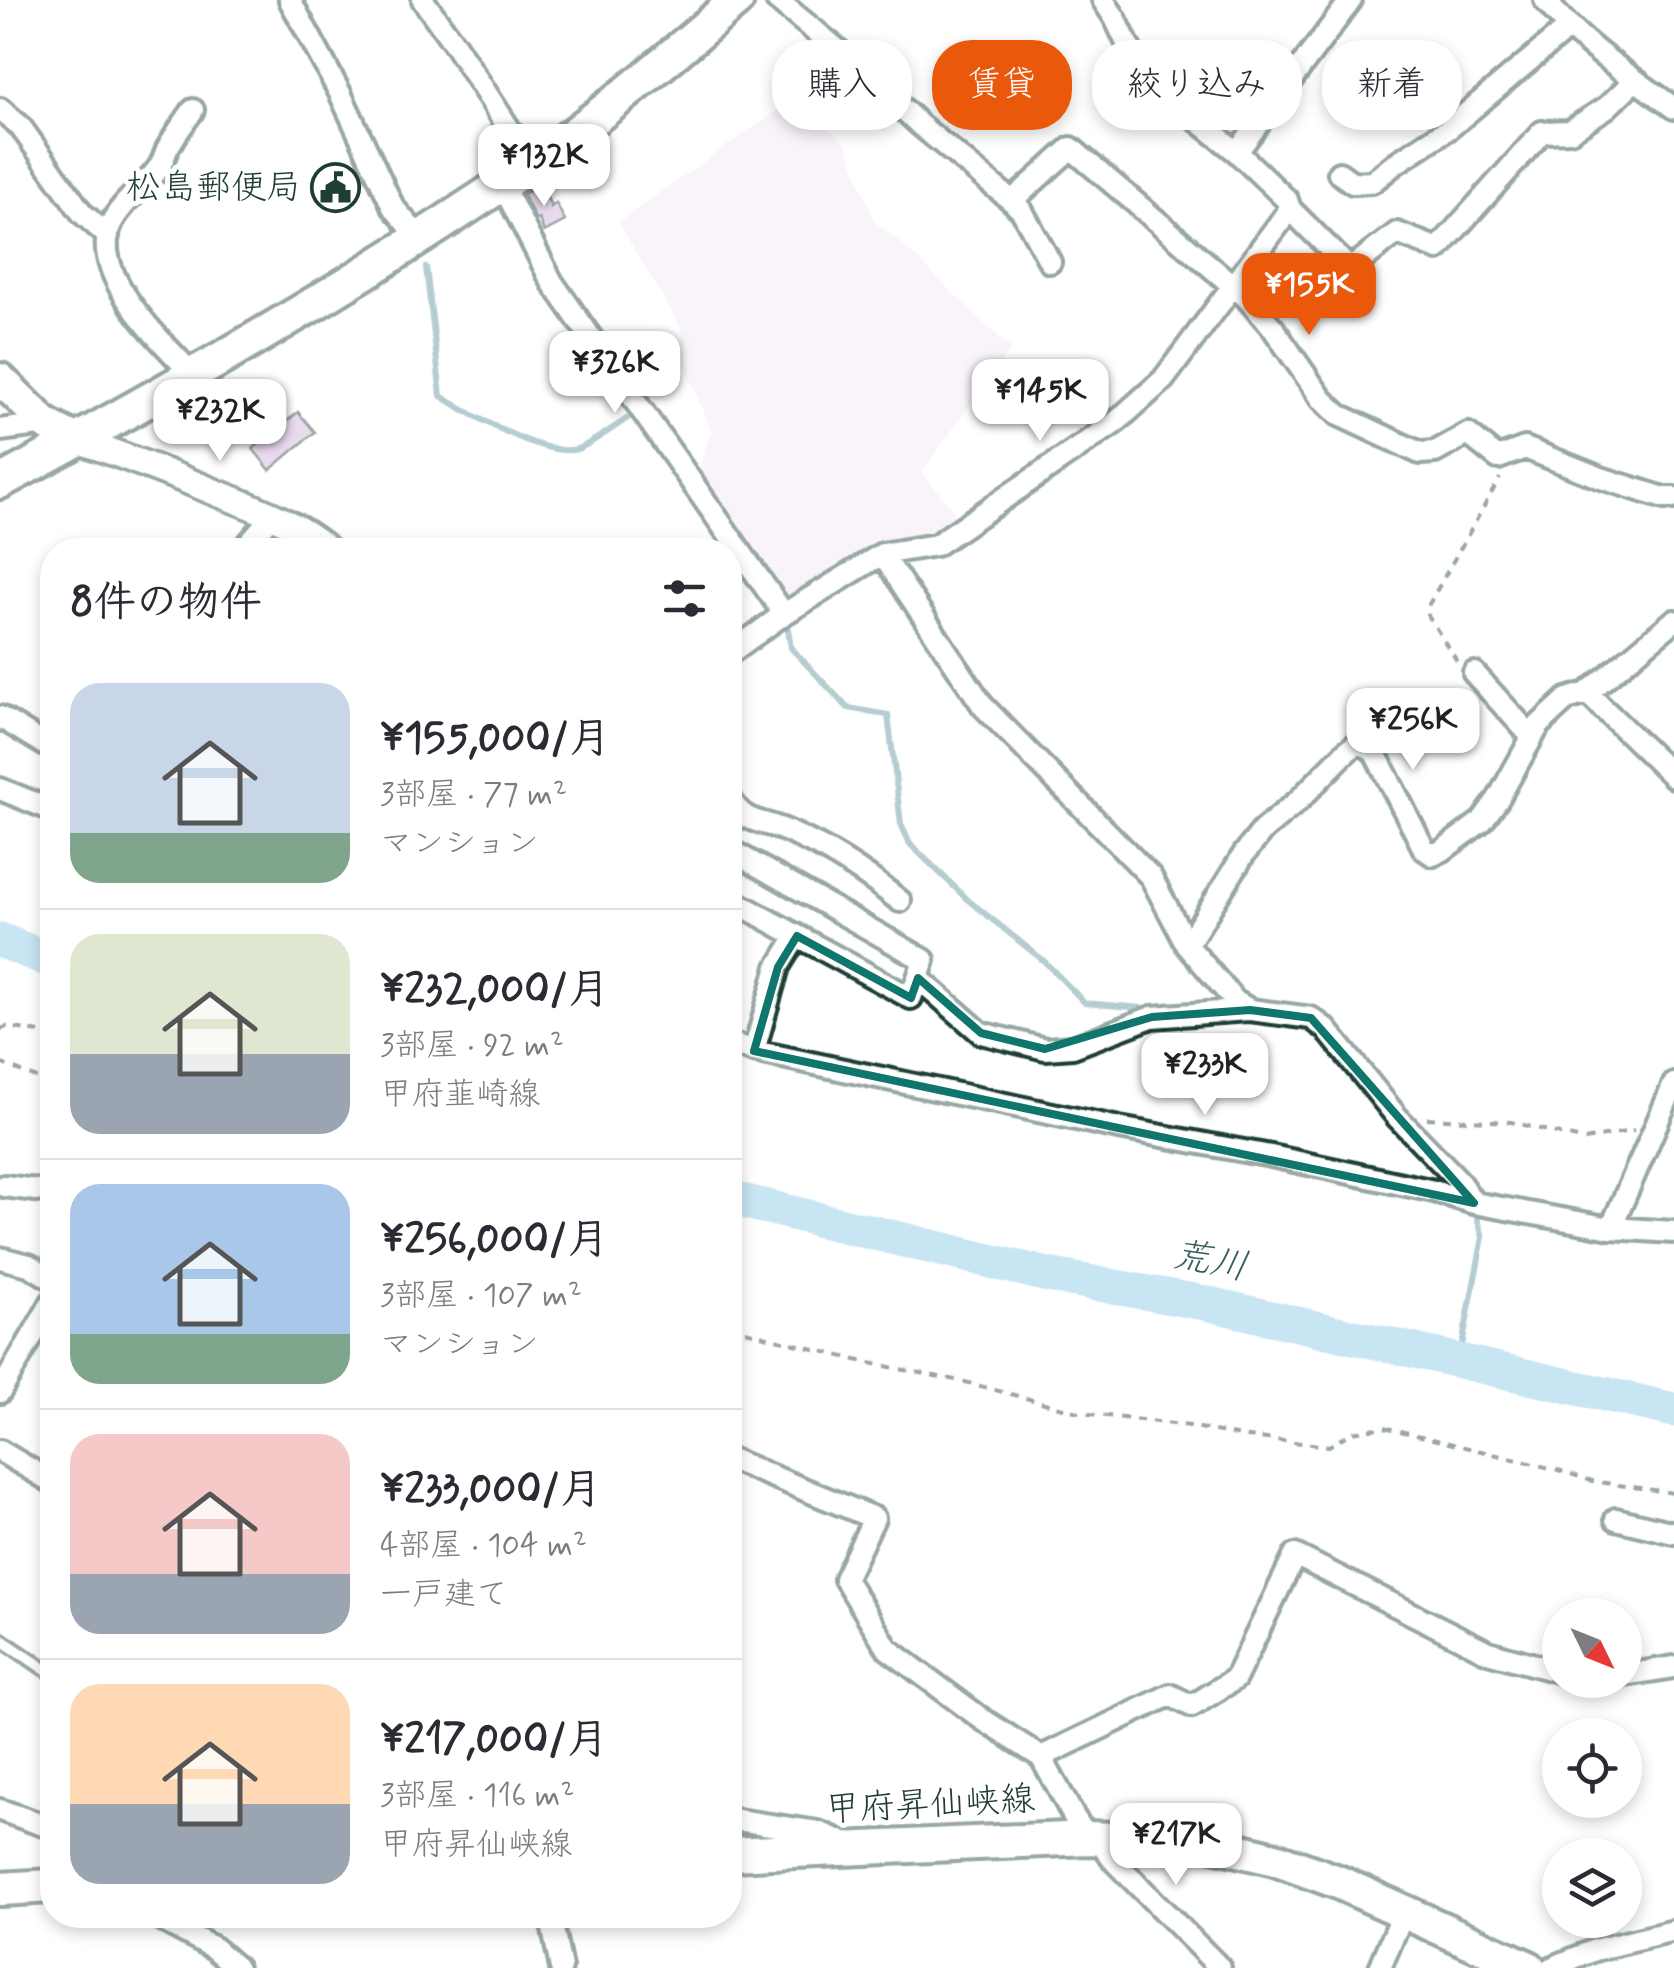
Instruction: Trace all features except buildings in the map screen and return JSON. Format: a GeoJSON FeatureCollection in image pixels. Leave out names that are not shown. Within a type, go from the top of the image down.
{"type":"FeatureCollection","features":[{"type":"Feature","properties":{"kind":"main road"},"geometry":{"type":"LineString","coordinates":[[0,482],[304,311],[420,238],[532,164],[737,0]]}},
{"type":"Feature","properties":{"kind":"main road"},"geometry":{"type":"LineString","coordinates":[[0,380],[46,424],[78,440]]}},
{"type":"Feature","properties":{"kind":"main road","name":"甲府昇仙峡線"},"geometry":{"type":"LineString","coordinates":[[742,1853],[1093,1838],[1210,1843],[1275,1859],[1338,1882],[1529,1968]]}},
{"type":"Feature","properties":{"kind":"main road"},"geometry":{"type":"LineString","coordinates":[[0,1889],[40,1887]]}},
{"type":"Feature","properties":{"kind":"street"},"geometry":{"type":"LineString","coordinates":[[290,0],[394,206],[420,238]]}},
{"type":"Feature","properties":{"kind":"street"},"geometry":{"type":"LineString","coordinates":[[423,0],[532,164]]}},
{"type":"Feature","properties":{"kind":"street"},"geometry":{"type":"LineString","coordinates":[[777,0],[1022,211],[1050,262]]}},
{"type":"Feature","properties":{"kind":"street"},"geometry":{"type":"LineString","coordinates":[[1103,0],[1133,56],[1168,97],[1237,152],[1350,269],[1396,233],[1438,248],[1542,132],[1570,131],[1607,107],[1636,80]]}},
{"type":"Feature","properties":{"kind":"street"},"geometry":{"type":"LineString","coordinates":[[1237,152],[1351,0]]}},
{"type":"Feature","properties":{"kind":"street"},"geometry":{"type":"LineString","coordinates":[[1545,0],[1569,27],[1674,108]]}},
{"type":"Feature","properties":{"kind":"street"},"geometry":{"type":"LineString","coordinates":[[1339,174],[1354,183],[1372,182],[1448,129],[1569,27]]}},
{"type":"Feature","properties":{"kind":"street"},"geometry":{"type":"LineString","coordinates":[[0,109],[20,126],[82,212],[108,236]]}},
{"type":"Feature","properties":{"kind":"street"},"geometry":{"type":"LineString","coordinates":[[192,376],[123,297],[113,275],[108,236],[124,206],[160,167],[168,147],[193,110]]}},
{"type":"Feature","properties":{"kind":"street"},"geometry":{"type":"LineString","coordinates":[[1012,202],[1071,148],[1245,296],[1273,328],[1322,399],[1339,414],[1420,454],[1435,452],[1468,434],[1498,458],[1525,448],[1602,478],[1674,498]]}},
{"type":"Feature","properties":{"kind":"street"},"geometry":{"type":"LineString","coordinates":[[502,184],[552,282],[731,538]]}},
{"type":"Feature","properties":{"kind":"street"},"geometry":{"type":"LineString","coordinates":[[742,644],[882,554],[936,545],[1116,422],[1163,380],[1290,210]]}},
{"type":"Feature","properties":{"kind":"street"},"geometry":{"type":"LineString","coordinates":[[0,430],[46,424]]}},
{"type":"Feature","properties":{"kind":"street"},"geometry":{"type":"LineString","coordinates":[[78,440],[272,516],[311,538]]}},
{"type":"Feature","properties":{"kind":"street"},"geometry":{"type":"LineString","coordinates":[[253,538],[272,516]]}},
{"type":"Feature","properties":{"kind":"street"},"geometry":{"type":"LineString","coordinates":[[742,554],[784,614]]}},
{"type":"Feature","properties":{"kind":"street"},"geometry":{"type":"LineString","coordinates":[[882,554],[983,706],[1151,877],[1188,945],[1234,1001],[1250,1010]]}},
{"type":"Feature","properties":{"kind":"street"},"geometry":{"type":"LineString","coordinates":[[1188,945],[1244,854],[1347,750],[1357,744],[1368,746],[1375,753],[1424,849],[1433,855],[1482,821],[1539,724],[1568,699],[1588,693],[1674,622]]}},
{"type":"Feature","properties":{"kind":"street"},"geometry":{"type":"LineString","coordinates":[[1474,673],[1532,737]]}},
{"type":"Feature","properties":{"kind":"street"},"geometry":{"type":"LineString","coordinates":[[1588,693],[1674,777]]}},
{"type":"Feature","properties":{"kind":"street"},"geometry":{"type":"LineString","coordinates":[[0,717],[40,742]]}},
{"type":"Feature","properties":{"kind":"street"},"geometry":{"type":"LineString","coordinates":[[0,789],[40,805]]}},
{"type":"Feature","properties":{"kind":"street"},"geometry":{"type":"LineString","coordinates":[[742,816],[809,841],[866,873],[900,901]]}},
{"type":"Feature","properties":{"kind":"street"},"geometry":{"type":"LineString","coordinates":[[742,857],[924,960],[911,998],[742,906]]}},
{"type":"Feature","properties":{"kind":"street"},"geometry":{"type":"LineString","coordinates":[[754,1051],[778,968],[797,936]]}},
{"type":"Feature","properties":{"kind":"street"},"geometry":{"type":"LineString","coordinates":[[918,978],[980,1033],[1045,1049],[1073,1047],[1152,1017],[1250,1010],[1311,1018],[1326,1029],[1397,1118],[1457,1179],[1474,1203]]}},
{"type":"Feature","properties":{"kind":"street"},"geometry":{"type":"LineString","coordinates":[[742,1048],[1289,1160],[1474,1203],[1611,1228],[1674,1232]]}},
{"type":"Feature","properties":{"kind":"street"},"geometry":{"type":"LineString","coordinates":[[1611,1228],[1674,1084]]}},
{"type":"Feature","properties":{"kind":"street"},"geometry":{"type":"LineString","coordinates":[[4,1186],[40,1190]]}},
{"type":"Feature","properties":{"kind":"street"},"geometry":{"type":"LineString","coordinates":[[0,1258],[40,1272]]}},
{"type":"Feature","properties":{"kind":"street"},"geometry":{"type":"LineString","coordinates":[[0,1392],[7,1360],[40,1317]]}},
{"type":"Feature","properties":{"kind":"street"},"geometry":{"type":"LineString","coordinates":[[0,1450],[40,1475]]}},
{"type":"Feature","properties":{"kind":"street"},"geometry":{"type":"LineString","coordinates":[[742,1464],[874,1518],[846,1580],[888,1649],[1041,1757],[1074,1817],[1220,1968]]}},
{"type":"Feature","properties":{"kind":"street"},"geometry":{"type":"LineString","coordinates":[[1616,1519],[1674,1533]]}},
{"type":"Feature","properties":{"kind":"street"},"geometry":{"type":"LineString","coordinates":[[1041,1757],[1170,1695],[1192,1706],[1235,1679],[1296,1555],[1488,1652],[1542,1667]]}},
{"type":"Feature","properties":{"kind":"street"},"geometry":{"type":"LineString","coordinates":[[1642,1673],[1674,1667]]}},
{"type":"Feature","properties":{"kind":"street"},"geometry":{"type":"LineString","coordinates":[[0,1810],[40,1824]]}},
{"type":"Feature","properties":{"kind":"street"},"geometry":{"type":"LineString","coordinates":[[742,1822],[818,1832],[858,1848]]}},
{"type":"Feature","properties":{"kind":"street"},"geometry":{"type":"LineString","coordinates":[[1380,1968],[1404,1911]]}},
{"type":"Feature","properties":{"kind":"street"},"geometry":{"type":"LineString","coordinates":[[176,1928],[214,1948],[237,1968]]}},
{"type":"Feature","properties":{"kind":"street"},"geometry":{"type":"LineString","coordinates":[[553,1928],[562,1968]]}},
{"type":"Feature","properties":{"kind":"street"},"geometry":{"type":"LineString","coordinates":[[1551,1968],[1595,1950],[1674,1932]]}},
{"type":"Feature","properties":{"kind":"lane"},"geometry":{"type":"LineString","coordinates":[[0,1639],[40,1666]]}},
{"type":"Feature","properties":{"kind":"path"},"geometry":{"type":"LineString","coordinates":[[1474,673],[1462,670],[1428,616],[1429,604],[1500,478],[1498,458]]}},
{"type":"Feature","properties":{"kind":"path"},"geometry":{"type":"LineString","coordinates":[[0,1030],[40,1032]]}},
{"type":"Feature","properties":{"kind":"path"},"geometry":{"type":"LineString","coordinates":[[0,1063],[40,1079]]}},
{"type":"Feature","properties":{"kind":"path"},"geometry":{"type":"LineString","coordinates":[[1397,1118],[1511,1122],[1584,1140],[1656,1125]]}},
{"type":"Feature","properties":{"kind":"path"},"geometry":{"type":"LineString","coordinates":[[742,1329],[860,1362],[966,1382],[1082,1414],[1329,1446],[1352,1432],[1384,1427],[1592,1481],[1674,1492]]}},
{"type":"Feature","properties":{"kind":"highlighted area"},"geometry":{"type":"Polygon","coordinates":[[[797,936],[911,998],[918,978],[981,1033],[1045,1049],[1152,1017],[1250,1010],[1311,1018],[1474,1203],[754,1051],[778,967],[797,936]]]}},
{"type":"Feature","properties":{"kind":"shaded area"},"geometry":{"type":"Polygon","coordinates":[[[772,114],[772,130],[830,130],[847,145],[874,221],[1011,349],[922,472],[964,524],[882,554],[784,614],[742,553],[742,538],[731,538],[694,484],[711,431],[678,348],[683,331],[618,222],[772,114]]]}},
{"type":"Feature","properties":{"kind":"waterway"},"geometry":{"type":"LineString","coordinates":[[426,267],[441,396],[527,441],[563,450],[582,447],[637,412]]}},
{"type":"Feature","properties":{"kind":"waterway"},"geometry":{"type":"LineString","coordinates":[[786,616],[791,648],[848,708],[888,715],[901,824],[910,844],[968,900],[1044,961],[1085,1003],[1153,1009]]}},
{"type":"Feature","properties":{"kind":"waterway","name":"荒川"},"geometry":{"type":"LineString","coordinates":[[0,940],[40,956]]}},
{"type":"Feature","properties":{"kind":"waterway","name":"荒川"},"geometry":{"type":"LineString","coordinates":[[742,1201],[1048,1275],[1205,1303],[1674,1410]]}},
{"type":"Feature","properties":{"kind":"waterway"},"geometry":{"type":"LineString","coordinates":[[1459,1361],[1483,1237],[1470,1208]]}},
{"type":"Feature","properties":{"kind":"place","name":"松島郵便局"},"geometry":{"type":"Point","coordinates":[336,188]}}]}
